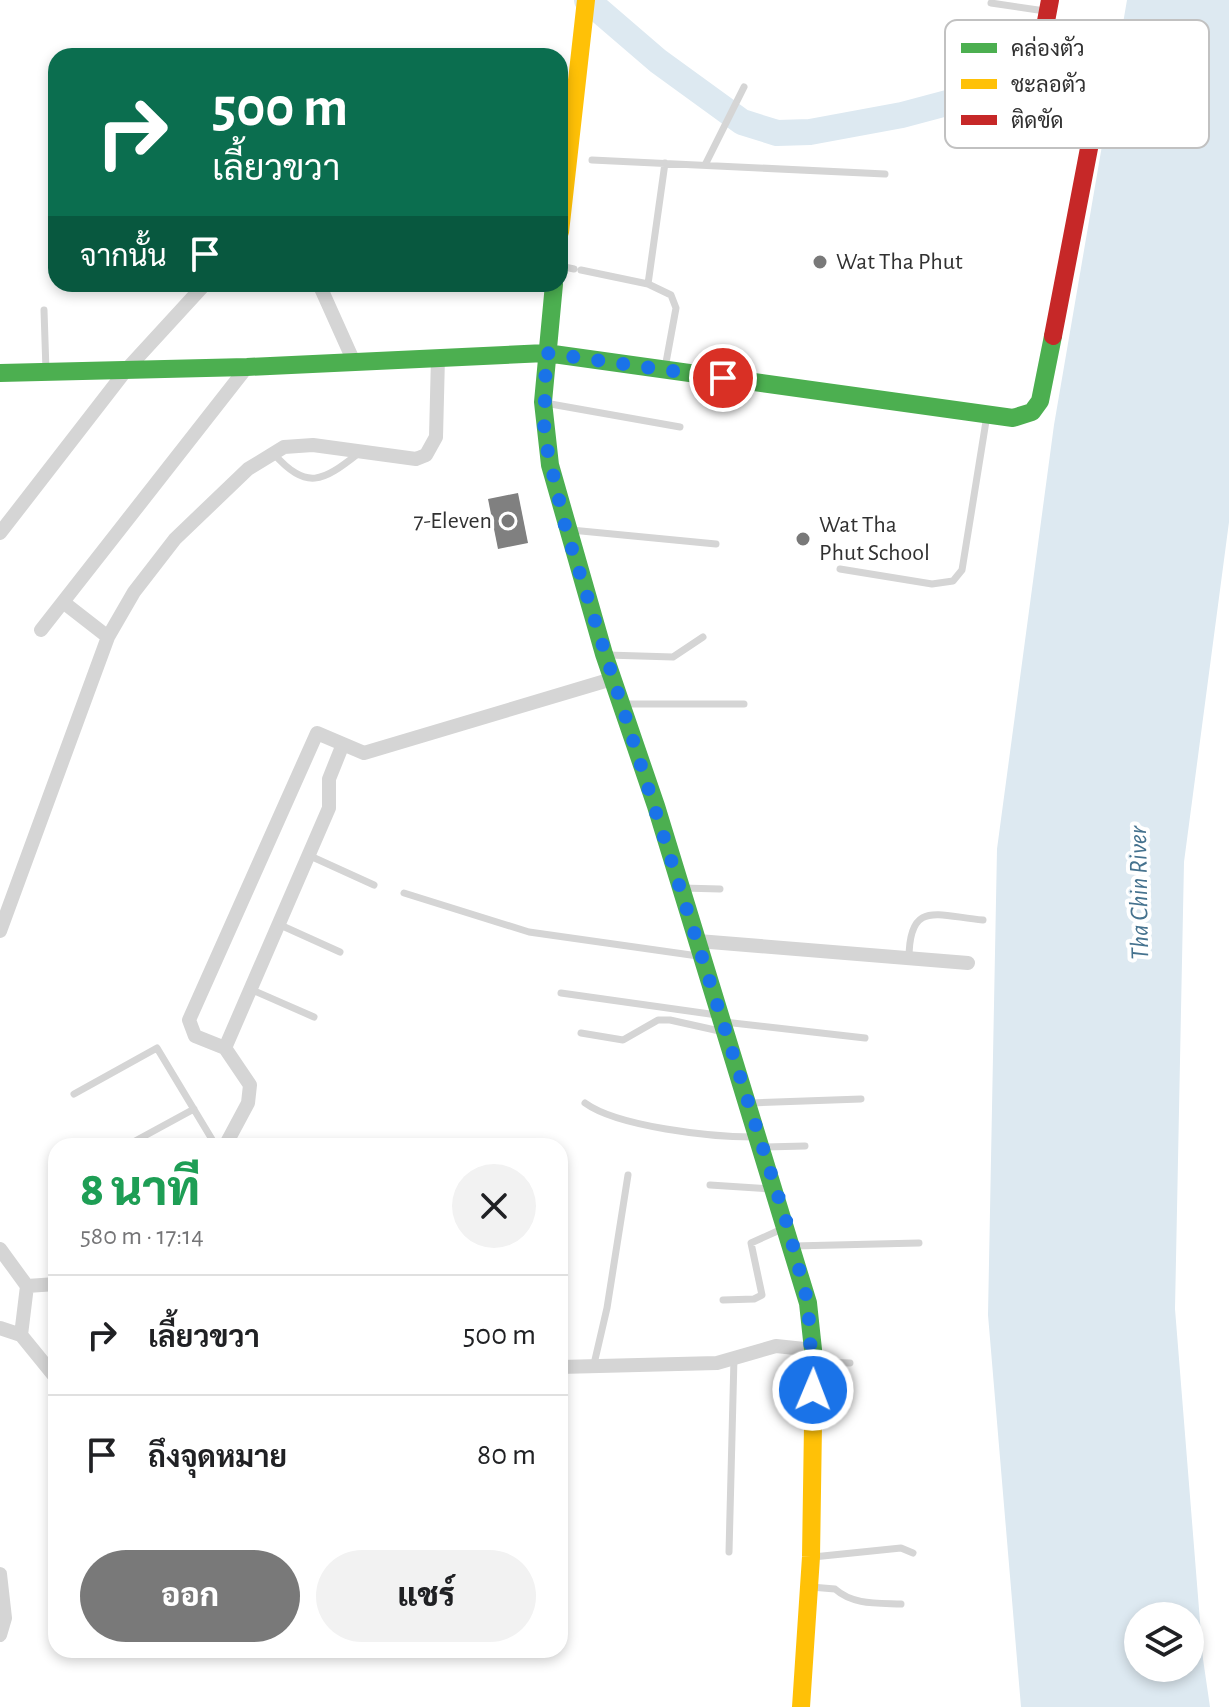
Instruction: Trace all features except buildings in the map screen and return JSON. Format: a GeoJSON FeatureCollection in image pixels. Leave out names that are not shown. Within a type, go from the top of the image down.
{"type":"FeatureCollection","features":[{"type":"Feature","properties":{"kind":"main road"},"geometry":{"type":"LineString","coordinates":[[568,98],[585,9]]}},
{"type":"Feature","properties":{"kind":"main road"},"geometry":{"type":"LineString","coordinates":[[568,122],[573,158],[568,186]]}},
{"type":"Feature","properties":{"kind":"main road"},"geometry":{"type":"LineString","coordinates":[[0,373],[247,367],[546,353],[1013,418],[1032,412],[1040,401],[1089,148]]}},
{"type":"Feature","properties":{"kind":"main road"},"geometry":{"type":"LineString","coordinates":[[553,292],[546,353],[544,435],[566,530],[701,949],[788,1227],[808,1303],[814,1356],[811,1557],[801,1707]]}},
{"type":"Feature","properties":{"kind":"street"},"geometry":{"type":"LineString","coordinates":[[0,533],[127,369],[198,292]]}},
{"type":"Feature","properties":{"kind":"street"},"geometry":{"type":"LineString","coordinates":[[323,292],[354,362]]}},
{"type":"Feature","properties":{"kind":"street"},"geometry":{"type":"LineString","coordinates":[[0,931],[108,637],[134,592],[175,539],[218,496],[273,452],[284,447],[313,445],[416,459],[432,450],[436,437],[438,357]]}},
{"type":"Feature","properties":{"kind":"street"},"geometry":{"type":"LineString","coordinates":[[41,630],[247,367]]}},
{"type":"Feature","properties":{"kind":"street"},"geometry":{"type":"LineString","coordinates":[[63,602],[108,637]]}},
{"type":"Feature","properties":{"kind":"street"},"geometry":{"type":"LineString","coordinates":[[229,1138],[248,1103],[250,1085],[225,1048],[195,1036],[189,1020],[317,733],[364,753],[612,679]]}},
{"type":"Feature","properties":{"kind":"street"},"geometry":{"type":"LineString","coordinates":[[225,1048],[329,808],[329,779],[343,744]]}},
{"type":"Feature","properties":{"kind":"street"},"geometry":{"type":"LineString","coordinates":[[701,949],[968,963]]}},
{"type":"Feature","properties":{"kind":"street"},"geometry":{"type":"LineString","coordinates":[[0,1249],[27,1286]]}},
{"type":"Feature","properties":{"kind":"street"},"geometry":{"type":"LineString","coordinates":[[27,1286],[48,1285]]}},
{"type":"Feature","properties":{"kind":"street"},"geometry":{"type":"LineString","coordinates":[[27,1286],[21,1331],[48,1367]]}},
{"type":"Feature","properties":{"kind":"street"},"geometry":{"type":"LineString","coordinates":[[0,1328],[21,1331]]}},
{"type":"Feature","properties":{"kind":"street"},"geometry":{"type":"LineString","coordinates":[[568,1366],[702,1364],[776,1346],[814,1356]]}},
{"type":"Feature","properties":{"kind":"street"},"geometry":{"type":"LineString","coordinates":[[0,1574],[5,1618],[0,1635]]}},
{"type":"Feature","properties":{"kind":"lane"},"geometry":{"type":"LineString","coordinates":[[991,3],[1049,6]]}},
{"type":"Feature","properties":{"kind":"lane"},"geometry":{"type":"LineString","coordinates":[[705,165],[744,87]]}},
{"type":"Feature","properties":{"kind":"lane"},"geometry":{"type":"LineString","coordinates":[[592,160],[885,174]]}},
{"type":"Feature","properties":{"kind":"lane"},"geometry":{"type":"LineString","coordinates":[[648,284],[665,163]]}},
{"type":"Feature","properties":{"kind":"lane"},"geometry":{"type":"LineString","coordinates":[[568,268],[648,284],[671,295],[676,308],[665,370]]}},
{"type":"Feature","properties":{"kind":"lane"},"geometry":{"type":"LineString","coordinates":[[44,310],[46,372]]}},
{"type":"Feature","properties":{"kind":"lane"},"geometry":{"type":"LineString","coordinates":[[543,402],[680,427]]}},
{"type":"Feature","properties":{"kind":"lane"},"geometry":{"type":"LineString","coordinates":[[840,569],[932,584],[953,581],[962,570],[987,414]]}},
{"type":"Feature","properties":{"kind":"lane"},"geometry":{"type":"LineString","coordinates":[[273,452],[289,471],[302,478],[319,479],[333,473],[361,452]]}},
{"type":"Feature","properties":{"kind":"lane"},"geometry":{"type":"LineString","coordinates":[[566,530],[716,544]]}},
{"type":"Feature","properties":{"kind":"lane"},"geometry":{"type":"LineString","coordinates":[[604,654],[673,657],[703,637]]}},
{"type":"Feature","properties":{"kind":"lane"},"geometry":{"type":"LineString","coordinates":[[620,704],[744,704]]}},
{"type":"Feature","properties":{"kind":"lane"},"geometry":{"type":"LineString","coordinates":[[308,855],[374,885]]}},
{"type":"Feature","properties":{"kind":"lane"},"geometry":{"type":"LineString","coordinates":[[681,888],[720,889]]}},
{"type":"Feature","properties":{"kind":"lane"},"geometry":{"type":"LineString","coordinates":[[404,893],[529,932],[701,949]]}},
{"type":"Feature","properties":{"kind":"lane"},"geometry":{"type":"LineString","coordinates":[[909,959],[910,929],[917,919],[930,915],[983,920]]}},
{"type":"Feature","properties":{"kind":"lane"},"geometry":{"type":"LineString","coordinates":[[278,924],[340,952]]}},
{"type":"Feature","properties":{"kind":"lane"},"geometry":{"type":"LineString","coordinates":[[250,989],[314,1017]]}},
{"type":"Feature","properties":{"kind":"lane"},"geometry":{"type":"LineString","coordinates":[[561,993],[722,1024]]}},
{"type":"Feature","properties":{"kind":"lane"},"geometry":{"type":"LineString","coordinates":[[581,1033],[623,1040],[658,1020],[670,1020],[865,1038]]}},
{"type":"Feature","properties":{"kind":"lane"},"geometry":{"type":"LineString","coordinates":[[74,1094],[157,1048],[211,1138]]}},
{"type":"Feature","properties":{"kind":"lane"},"geometry":{"type":"LineString","coordinates":[[749,1103],[861,1099]]}},
{"type":"Feature","properties":{"kind":"lane"},"geometry":{"type":"LineString","coordinates":[[585,1103],[600,1111],[694,1134],[805,1146]]}},
{"type":"Feature","properties":{"kind":"lane"},"geometry":{"type":"LineString","coordinates":[[141,1138],[194,1109]]}},
{"type":"Feature","properties":{"kind":"lane"},"geometry":{"type":"LineString","coordinates":[[594,1364],[607,1308],[628,1175]]}},
{"type":"Feature","properties":{"kind":"lane"},"geometry":{"type":"LineString","coordinates":[[710,1185],[776,1190]]}},
{"type":"Feature","properties":{"kind":"lane"},"geometry":{"type":"LineString","coordinates":[[723,1300],[754,1299],[762,1295],[751,1243],[788,1227]]}},
{"type":"Feature","properties":{"kind":"lane"},"geometry":{"type":"LineString","coordinates":[[793,1246],[919,1243]]}},
{"type":"Feature","properties":{"kind":"lane"},"geometry":{"type":"LineString","coordinates":[[814,1356],[850,1363]]}},
{"type":"Feature","properties":{"kind":"lane"},"geometry":{"type":"LineString","coordinates":[[729,1552],[734,1358]]}},
{"type":"Feature","properties":{"kind":"lane"},"geometry":{"type":"LineString","coordinates":[[811,1557],[901,1548],[913,1553]]}},
{"type":"Feature","properties":{"kind":"lane"},"geometry":{"type":"LineString","coordinates":[[809,1587],[835,1589],[845,1598],[858,1601],[901,1604]]}},
{"type":"Feature","properties":{"kind":"water","name":"Tha Chin River"},"geometry":{"type":"Polygon","coordinates":[[[1127,0],[1229,0],[1229,522],[1184,862],[1175,1309],[1198,1602],[1124,1602],[1124,1682],[1204,1682],[1204,1666],[1210,1707],[1021,1707],[988,1315],[997,849],[1054,425],[1102,148],[1209,148],[1209,20],[1124,20],[1127,0]]]}},
{"type":"Feature","properties":{"kind":"waterway"},"geometry":{"type":"LineString","coordinates":[[587,0],[658,61],[742,122],[777,133],[810,132],[945,104]]}},
{"type":"Feature","properties":{"kind":"traffic: fast"},"geometry":{"type":"LineString","coordinates":[[553,292],[543,402],[550,465],[604,654],[656,806],[808,1303],[814,1359]]}},
{"type":"Feature","properties":{"kind":"traffic: fast"},"geometry":{"type":"LineString","coordinates":[[0,373],[247,367],[546,353],[1013,418],[1032,412],[1040,401],[1053,336]]}},
{"type":"Feature","properties":{"kind":"traffic: slow"},"geometry":{"type":"LineString","coordinates":[[568,161],[586,0]]}},
{"type":"Feature","properties":{"kind":"traffic: slow"},"geometry":{"type":"LineString","coordinates":[[801,1707],[811,1557],[814,1359]]}},
{"type":"Feature","properties":{"kind":"traffic: jam"},"geometry":{"type":"LineString","coordinates":[[1046,20],[1050,0]]}},
{"type":"Feature","properties":{"kind":"traffic: jam"},"geometry":{"type":"LineString","coordinates":[[1053,336],[1089,148]]}},
{"type":"Feature","properties":{"kind":"place","name":"Wat Tha Phut"},"geometry":{"type":"Point","coordinates":[820,262]}},
{"type":"Feature","properties":{"kind":"place","name":"7-Eleven"},"geometry":{"type":"Point","coordinates":[508,521]}},
{"type":"Feature","properties":{"kind":"place","name":"Wat Tha Phut School"},"geometry":{"type":"Point","coordinates":[803,539]}},
{"type":"Feature","properties":{"kind":"route"},"geometry":{"type":"LineString","coordinates":[[723,378],[546,353],[544,435],[566,530],[589,605],[656,806],[793,1246],[808,1303],[814,1350],[813,1390]]}}]}
